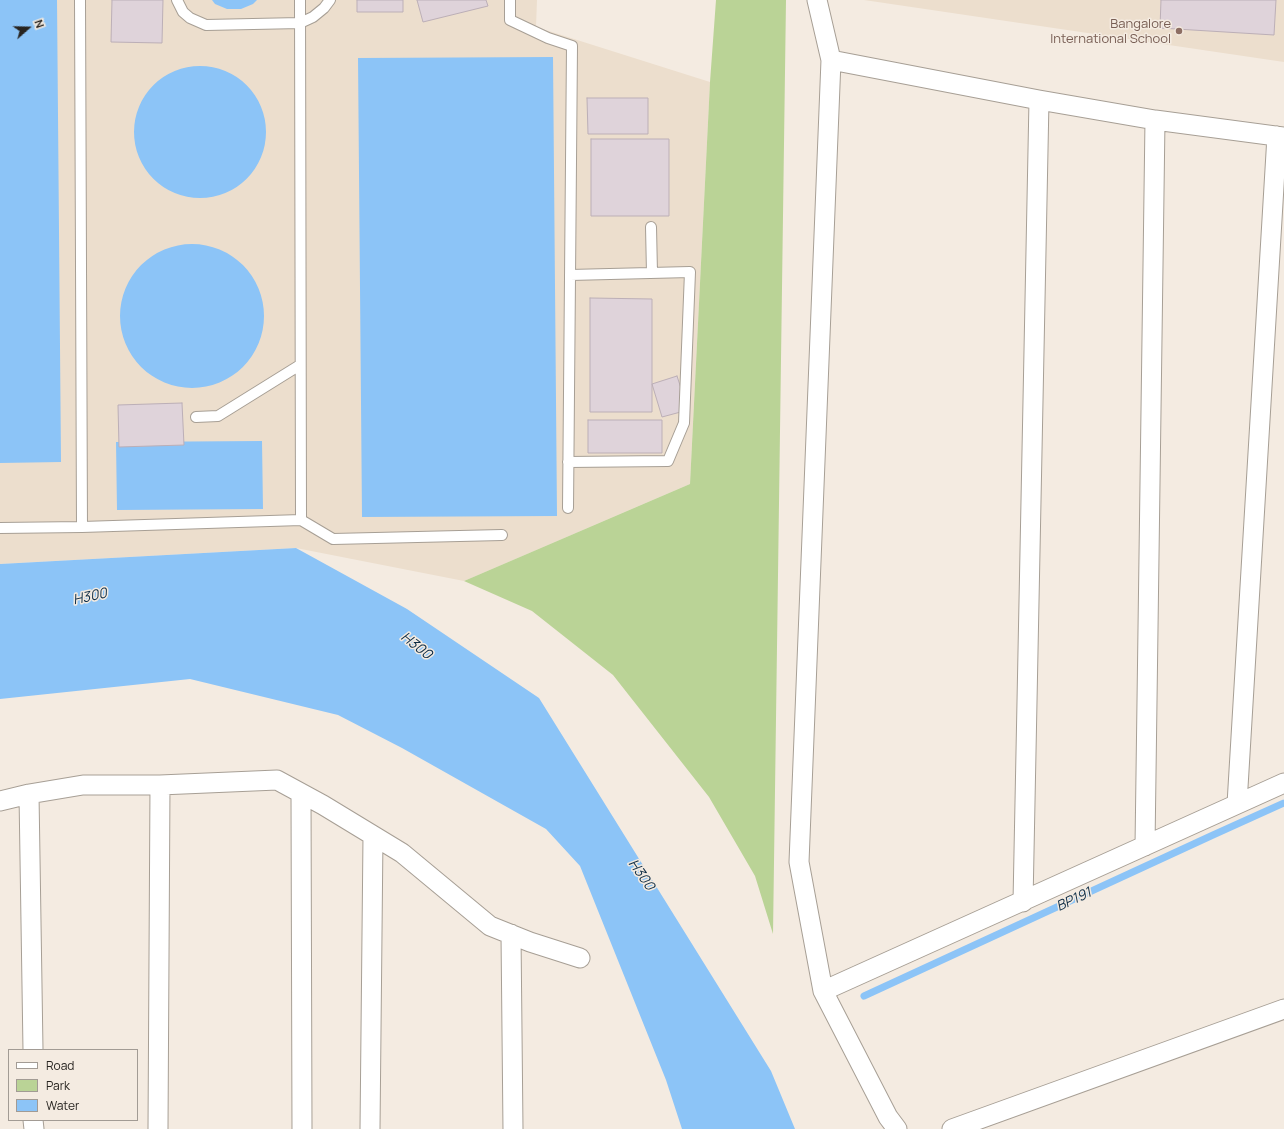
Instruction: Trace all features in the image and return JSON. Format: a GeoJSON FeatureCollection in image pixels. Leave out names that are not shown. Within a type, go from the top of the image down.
{"type":"FeatureCollection","features":[{"type":"Feature","properties":{"kind":"street"},"geometry":{"type":"LineString","coordinates":[[817,0],[831,60],[799,862],[823,992],[888,1117],[897,1129]]}},
{"type":"Feature","properties":{"kind":"street"},"geometry":{"type":"LineString","coordinates":[[831,60],[1039,100],[1155,120],[1280,137],[1237,804]]}},
{"type":"Feature","properties":{"kind":"street"},"geometry":{"type":"LineString","coordinates":[[1023,902],[1039,100]]}},
{"type":"Feature","properties":{"kind":"street"},"geometry":{"type":"LineString","coordinates":[[1146,846],[1155,120]]}},
{"type":"Feature","properties":{"kind":"street"},"geometry":{"type":"LineString","coordinates":[[0,801],[29,794],[83,785],[160,785],[277,780],[323,805],[402,853],[490,926],[580,958]]}},
{"type":"Feature","properties":{"kind":"street"},"geometry":{"type":"LineString","coordinates":[[823,992],[1284,783]]}},
{"type":"Feature","properties":{"kind":"street"},"geometry":{"type":"LineString","coordinates":[[158,1129],[160,785]]}},
{"type":"Feature","properties":{"kind":"street"},"geometry":{"type":"LineString","coordinates":[[301,793],[302,1129]]}},
{"type":"Feature","properties":{"kind":"street"},"geometry":{"type":"LineString","coordinates":[[29,794],[32,1049]]}},
{"type":"Feature","properties":{"kind":"street"},"geometry":{"type":"LineString","coordinates":[[370,1129],[373,836]]}},
{"type":"Feature","properties":{"kind":"street"},"geometry":{"type":"LineString","coordinates":[[511,934],[513,1129]]}},
{"type":"Feature","properties":{"kind":"street"},"geometry":{"type":"LineString","coordinates":[[952,1129],[1284,1009]]}},
{"type":"Feature","properties":{"kind":"lane"},"geometry":{"type":"LineString","coordinates":[[80,0],[82,527]]}},
{"type":"Feature","properties":{"kind":"lane"},"geometry":{"type":"LineString","coordinates":[[177,0],[183,12],[190,18],[206,25],[300,23],[313,17],[324,8],[330,0]]}},
{"type":"Feature","properties":{"kind":"lane"},"geometry":{"type":"LineString","coordinates":[[300,0],[301,520]]}},
{"type":"Feature","properties":{"kind":"lane"},"geometry":{"type":"LineString","coordinates":[[510,0],[510,20],[548,38],[572,46],[568,508]]}},
{"type":"Feature","properties":{"kind":"lane"},"geometry":{"type":"LineString","coordinates":[[651,227],[652,273]]}},
{"type":"Feature","properties":{"kind":"lane"},"geometry":{"type":"LineString","coordinates":[[568,462],[668,461],[684,423],[690,272],[570,275]]}},
{"type":"Feature","properties":{"kind":"lane"},"geometry":{"type":"LineString","coordinates":[[196,417],[218,416],[300,365]]}},
{"type":"Feature","properties":{"kind":"lane"},"geometry":{"type":"LineString","coordinates":[[0,528],[301,520],[333,539],[502,535]]}},
{"type":"Feature","properties":{"kind":"shaded area"},"geometry":{"type":"Polygon","coordinates":[[[0,0],[537,0],[536,27],[710,82],[690,484],[464,581],[296,548],[0,564],[0,0]]]}},
{"type":"Feature","properties":{"kind":"shaded area","name":"Bangalore International School"},"geometry":{"type":"Polygon","coordinates":[[[864,0],[1284,0],[1284,62],[864,0]]]}},
{"type":"Feature","properties":{"kind":"green space"},"geometry":{"type":"Polygon","coordinates":[[[716,0],[786,0],[773,934],[755,876],[709,797],[613,675],[532,611],[464,581],[690,484],[710,82],[716,0]]]}},
{"type":"Feature","properties":{"kind":"water"},"geometry":{"type":"Polygon","coordinates":[[[0,0],[57,0],[61,462],[0,463],[0,0]]]}},
{"type":"Feature","properties":{"kind":"water"},"geometry":{"type":"Polygon","coordinates":[[[212,0],[257,0],[253,4],[241,9],[227,9],[215,4],[212,0]]]}},
{"type":"Feature","properties":{"kind":"water"},"geometry":{"type":"Polygon","coordinates":[[[553,57],[557,516],[362,517],[358,58],[553,57]]]}},
{"type":"Feature","properties":{"kind":"water"},"geometry":{"type":"Polygon","coordinates":[[[200,66],[225,71],[242,81],[251,90],[261,107],[266,132],[261,157],[251,174],[242,183],[225,193],[200,198],[175,193],[158,183],[149,174],[139,157],[134,132],[139,107],[149,90],[158,81],[175,71],[200,66]]]}},
{"type":"Feature","properties":{"kind":"water"},"geometry":{"type":"Polygon","coordinates":[[[185,244],[199,244],[226,252],[238,260],[248,270],[259,288],[263,302],[263,330],[259,344],[248,362],[238,372],[220,383],[199,388],[185,388],[158,380],[146,372],[136,362],[125,344],[120,323],[120,309],[128,282],[136,270],[146,260],[164,249],[185,244]]]}},
{"type":"Feature","properties":{"kind":"water"},"geometry":{"type":"Polygon","coordinates":[[[262,441],[263,509],[117,510],[116,442],[262,441]]]}},
{"type":"Feature","properties":{"kind":"water","name":"H300"},"geometry":{"type":"Polygon","coordinates":[[[296,548],[407,609],[539,698],[771,1071],[795,1129],[682,1129],[666,1080],[580,866],[546,829],[402,748],[338,715],[190,679],[0,699],[0,564],[296,548]]]}},
{"type":"Feature","properties":{"kind":"building"},"geometry":{"type":"Polygon","coordinates":[[[112,0],[163,0],[162,43],[111,42],[112,0]]]}},
{"type":"Feature","properties":{"kind":"building"},"geometry":{"type":"Polygon","coordinates":[[[357,0],[403,0],[403,12],[357,12],[357,0]]]}},
{"type":"Feature","properties":{"kind":"building"},"geometry":{"type":"Polygon","coordinates":[[[417,0],[486,0],[488,6],[423,22],[417,0]]]}},
{"type":"Feature","properties":{"kind":"building"},"geometry":{"type":"Polygon","coordinates":[[[1161,0],[1276,0],[1274,35],[1160,28],[1161,0]]]}},
{"type":"Feature","properties":{"kind":"building"},"geometry":{"type":"Polygon","coordinates":[[[587,98],[648,98],[648,134],[588,134],[587,98]]]}},
{"type":"Feature","properties":{"kind":"building"},"geometry":{"type":"Polygon","coordinates":[[[591,139],[669,139],[669,216],[591,216],[591,139]]]}},
{"type":"Feature","properties":{"kind":"building"},"geometry":{"type":"Polygon","coordinates":[[[590,298],[652,299],[652,412],[590,412],[590,298]]]}},
{"type":"Feature","properties":{"kind":"building"},"geometry":{"type":"Polygon","coordinates":[[[677,376],[688,410],[662,417],[652,384],[677,376]]]}},
{"type":"Feature","properties":{"kind":"building"},"geometry":{"type":"Polygon","coordinates":[[[182,403],[184,445],[119,447],[118,405],[182,403]]]}},
{"type":"Feature","properties":{"kind":"building"},"geometry":{"type":"Polygon","coordinates":[[[588,420],[662,420],[662,453],[588,453],[588,420]]]}},
{"type":"Feature","properties":{"kind":"waterway","name":"BP191"},"geometry":{"type":"LineString","coordinates":[[864,996],[1284,803]]}},
{"type":"Feature","properties":{"kind":"place","name":"Bangalore International School"},"geometry":{"type":"Point","coordinates":[1179,31]}}]}
